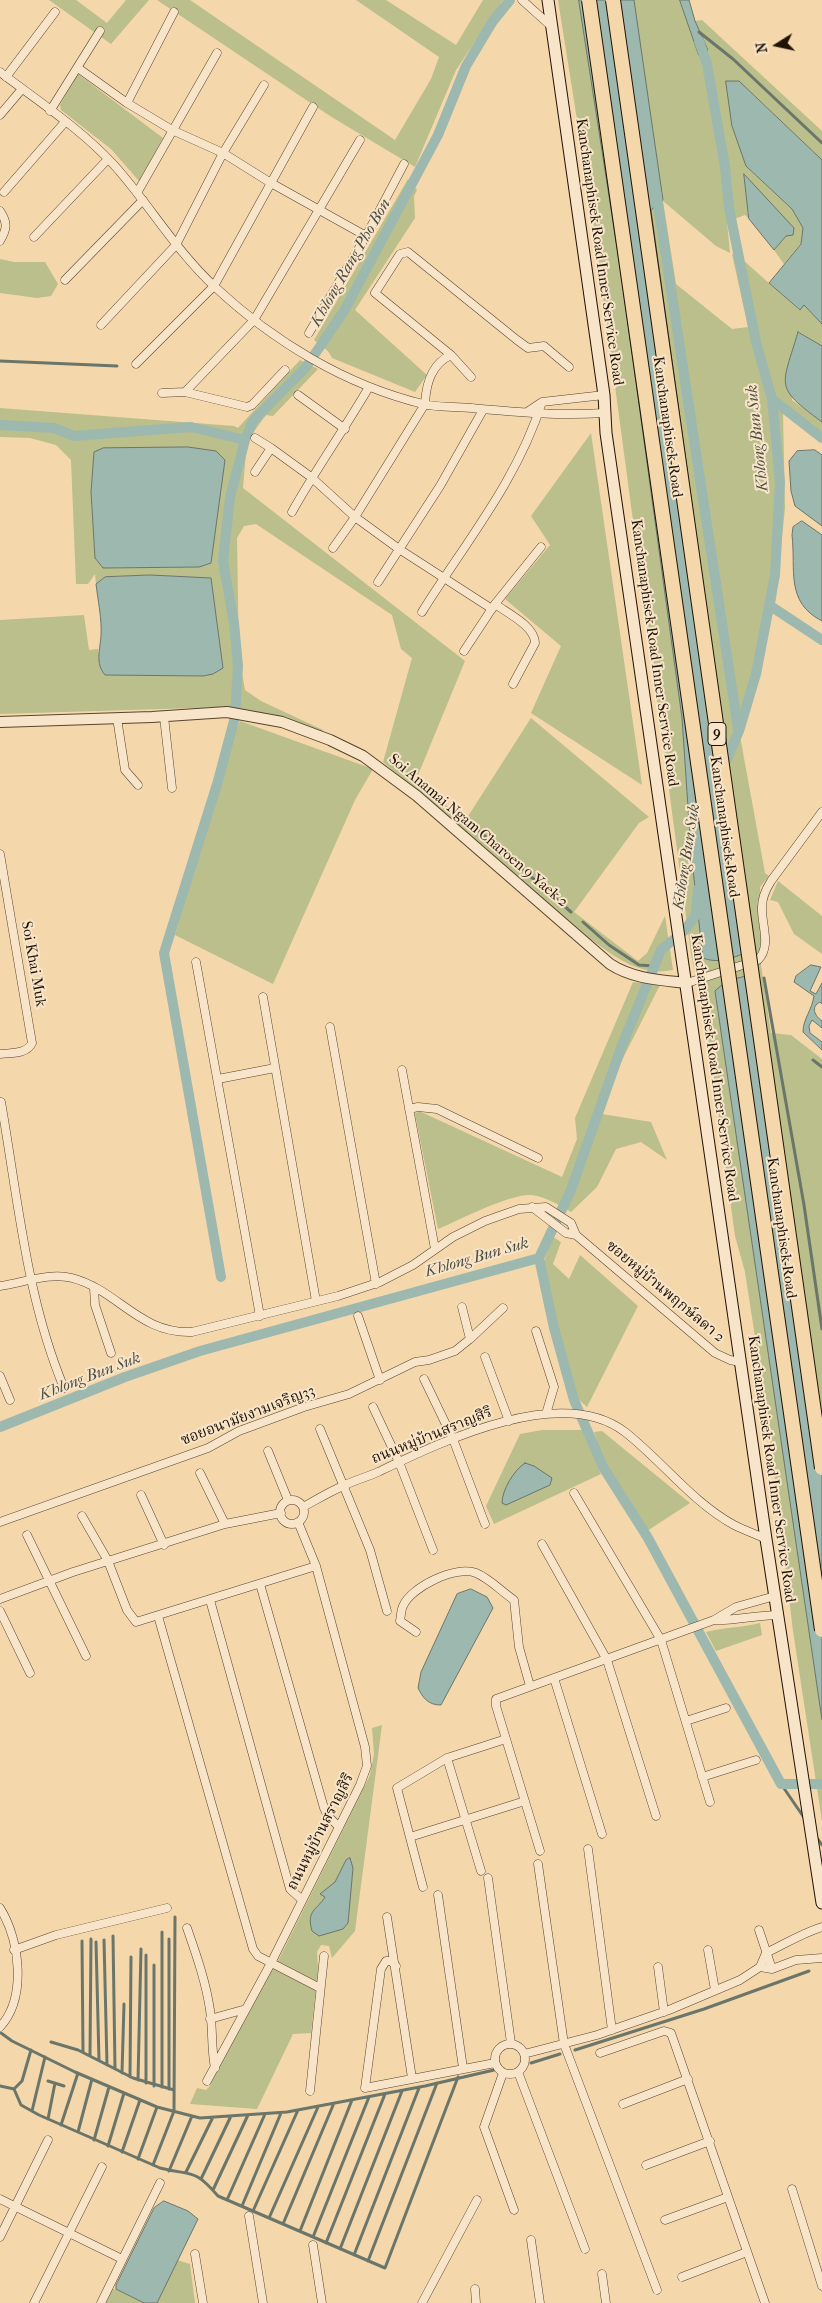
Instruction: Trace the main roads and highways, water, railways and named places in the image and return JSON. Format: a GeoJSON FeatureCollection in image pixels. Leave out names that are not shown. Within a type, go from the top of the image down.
{"type":"FeatureCollection","features":[{"type":"Feature","properties":{"kind":"highway","name":"Kanchanaphisek Road"},"geometry":{"type":"LineString","coordinates":[[589,0],[822,1630]]}},
{"type":"Feature","properties":{"kind":"highway","name":"Kanchanaphisek Road"},"geometry":{"type":"LineString","coordinates":[[613,0],[822,1468]]}},
{"type":"Feature","properties":{"kind":"main road","name":"Kanchanaphisek Road Inner Service Road"},"geometry":{"type":"LineString","coordinates":[[548,0],[604,395],[604,413],[740,1362],[822,1903]]}},
{"type":"Feature","properties":{"kind":"water"},"geometry":{"type":"Polygon","coordinates":[[[579,0],[634,0],[663,200],[651,210],[754,949],[723,960],[716,961],[703,958],[691,852],[682,718],[622,280],[579,0]]]}},
{"type":"Feature","properties":{"kind":"water"},"geometry":{"type":"Polygon","coordinates":[[[680,0],[689,0],[695,21],[708,50],[699,55],[680,0]]]}},
{"type":"Feature","properties":{"kind":"water"},"geometry":{"type":"Polygon","coordinates":[[[726,81],[739,81],[822,160],[822,324],[804,305],[800,310],[769,283],[801,244],[803,228],[792,209],[746,166],[732,126],[726,81]]]}},
{"type":"Feature","properties":{"kind":"water"},"geometry":{"type":"Polygon","coordinates":[[[744,174],[794,228],[793,235],[786,236],[774,250],[749,219],[744,174]]]}},
{"type":"Feature","properties":{"kind":"water"},"geometry":{"type":"Polygon","coordinates":[[[798,332],[822,346],[822,422],[795,400],[786,384],[788,364],[798,332]]]}},
{"type":"Feature","properties":{"kind":"water"},"geometry":{"type":"Polygon","coordinates":[[[188,447],[216,451],[225,460],[211,563],[199,567],[103,568],[95,558],[91,492],[94,452],[103,448],[188,447]]]}},
{"type":"Feature","properties":{"kind":"water"},"geometry":{"type":"Polygon","coordinates":[[[815,450],[822,455],[822,526],[795,506],[791,491],[789,461],[797,451],[815,450]]]}},
{"type":"Feature","properties":{"kind":"water"},"geometry":{"type":"Polygon","coordinates":[[[802,521],[822,535],[822,621],[810,613],[797,595],[793,573],[792,535],[793,527],[802,521]]]}},
{"type":"Feature","properties":{"kind":"water"},"geometry":{"type":"Polygon","coordinates":[[[150,575],[211,578],[223,668],[213,674],[203,676],[105,675],[99,661],[101,623],[96,584],[105,577],[150,575]]]}},
{"type":"Feature","properties":{"kind":"water"},"geometry":{"type":"Polygon","coordinates":[[[811,965],[821,967],[810,991],[816,994],[822,983],[822,1004],[820,1002],[814,1009],[817,1017],[822,1021],[822,1028],[812,1020],[809,1026],[810,1033],[822,1042],[822,1050],[803,1032],[804,1023],[814,996],[794,982],[796,976],[811,965]]]}},
{"type":"Feature","properties":{"kind":"water"},"geometry":{"type":"Polygon","coordinates":[[[754,974],[822,1432],[822,1720],[715,991],[725,982],[754,974]]]}},
{"type":"Feature","properties":{"kind":"water"},"geometry":{"type":"Polygon","coordinates":[[[525,1463],[534,1466],[552,1478],[550,1485],[506,1505],[502,1503],[509,1481],[525,1463]]]}},
{"type":"Feature","properties":{"kind":"water"},"geometry":{"type":"Polygon","coordinates":[[[471,1589],[487,1597],[493,1608],[441,1705],[433,1704],[424,1698],[418,1688],[421,1672],[457,1594],[471,1589]]]}},
{"type":"Feature","properties":{"kind":"water"},"geometry":{"type":"Polygon","coordinates":[[[350,1858],[353,1868],[348,1923],[343,1929],[319,1936],[312,1931],[311,1914],[325,1897],[320,1894],[335,1882],[346,1860],[350,1858]]]}},
{"type":"Feature","properties":{"kind":"water"},"geometry":{"type":"Polygon","coordinates":[[[164,2201],[188,2211],[198,2219],[157,2303],[144,2303],[116,2289],[116,2285],[154,2208],[164,2201]]]}},
{"type":"Feature","properties":{"kind":"waterway","name":"Khlong Rang Pho Bon"},"geometry":{"type":"LineString","coordinates":[[0,425],[54,428],[74,436],[191,427],[245,440],[253,421],[306,367],[344,311],[438,135],[466,66],[493,21],[510,0]]}},
{"type":"Feature","properties":{"kind":"waterway"},"geometry":{"type":"LineString","coordinates":[[699,32],[733,59],[822,143]]}},
{"type":"Feature","properties":{"kind":"waterway","name":"Khlong Bun Suk"},"geometry":{"type":"LineString","coordinates":[[699,41],[707,64],[725,167],[729,208],[756,342],[772,399],[780,482],[775,575],[756,674],[739,731],[723,768]]}},
{"type":"Feature","properties":{"kind":"waterway"},"geometry":{"type":"LineString","coordinates":[[656,191],[738,728]]}},
{"type":"Feature","properties":{"kind":"waterway"},"geometry":{"type":"LineString","coordinates":[[0,361],[117,366]]}},
{"type":"Feature","properties":{"kind":"waterway"},"geometry":{"type":"LineString","coordinates":[[772,399],[822,438]]}},
{"type":"Feature","properties":{"kind":"waterway"},"geometry":{"type":"LineString","coordinates":[[221,1277],[164,953],[218,781],[235,717],[238,666],[234,623],[223,561],[230,497],[245,440]]}},
{"type":"Feature","properties":{"kind":"waterway"},"geometry":{"type":"LineString","coordinates":[[769,605],[822,640]]}},
{"type":"Feature","properties":{"kind":"waterway"},"geometry":{"type":"LineString","coordinates":[[470,823],[571,912]]}},
{"type":"Feature","properties":{"kind":"waterway","name":"Khlong Bun Suk"},"geometry":{"type":"LineString","coordinates":[[0,1427],[125,1377],[200,1351],[539,1258],[571,1190],[621,1048],[661,950],[684,931],[696,915],[698,889]]}},
{"type":"Feature","properties":{"kind":"waterway"},"geometry":{"type":"LineString","coordinates":[[583,922],[609,945],[639,965],[654,966]]}},
{"type":"Feature","properties":{"kind":"waterway"},"geometry":{"type":"LineString","coordinates":[[764,978],[804,1205],[822,1329]]}},
{"type":"Feature","properties":{"kind":"waterway"},"geometry":{"type":"LineString","coordinates":[[813,1060],[822,1067]]}},
{"type":"Feature","properties":{"kind":"waterway"},"geometry":{"type":"LineString","coordinates":[[539,1258],[554,1328],[574,1400],[603,1467],[648,1538],[781,1784],[822,1784]]}},
{"type":"Feature","properties":{"kind":"waterway"},"geometry":{"type":"LineString","coordinates":[[781,1784],[805,1819]]}},
{"type":"Feature","properties":{"kind":"waterway"},"geometry":{"type":"LineString","coordinates":[[815,1835],[822,1845]]}},
{"type":"Feature","properties":{"kind":"waterway"},"geometry":{"type":"LineString","coordinates":[[153,2165],[174,2111],[175,1917]]}},
{"type":"Feature","properties":{"kind":"waterway"},"geometry":{"type":"LineString","coordinates":[[162,1932],[162,2087]]}},
{"type":"Feature","properties":{"kind":"waterway"},"geometry":{"type":"LineString","coordinates":[[113,1936],[115,2069]]}},
{"type":"Feature","properties":{"kind":"waterway"},"geometry":{"type":"LineString","coordinates":[[90,2055],[91,1939]]}},
{"type":"Feature","properties":{"kind":"waterway"},"geometry":{"type":"LineString","coordinates":[[169,1939],[169,2089]]}},
{"type":"Feature","properties":{"kind":"waterway"},"geometry":{"type":"LineString","coordinates":[[104,1940],[107,2065]]}},
{"type":"Feature","properties":{"kind":"waterway"},"geometry":{"type":"LineString","coordinates":[[82,1941],[83,2052]]}},
{"type":"Feature","properties":{"kind":"waterway"},"geometry":{"type":"LineString","coordinates":[[96,1942],[99,2060]]}},
{"type":"Feature","properties":{"kind":"waterway"},"geometry":{"type":"LineString","coordinates":[[138,2080],[141,1949]]}},
{"type":"Feature","properties":{"kind":"waterway"},"geometry":{"type":"LineString","coordinates":[[146,1955],[146,2083]]}},
{"type":"Feature","properties":{"kind":"waterway"},"geometry":{"type":"LineString","coordinates":[[130,2077],[131,1957]]}},
{"type":"Feature","properties":{"kind":"waterway"},"geometry":{"type":"LineString","coordinates":[[154,1965],[154,2086]]}},
{"type":"Feature","properties":{"kind":"waterway"},"geometry":{"type":"LineString","coordinates":[[575,2050],[704,2009],[809,1971]]}},
{"type":"Feature","properties":{"kind":"waterway"},"geometry":{"type":"LineString","coordinates":[[122,2073],[124,2004]]}},
{"type":"Feature","properties":{"kind":"waterway"},"geometry":{"type":"LineString","coordinates":[[1,2033],[12,2041],[75,2072],[157,2107],[200,2118],[287,2112],[425,2086],[494,2070]]}},
{"type":"Feature","properties":{"kind":"waterway"},"geometry":{"type":"LineString","coordinates":[[51,2042],[78,2050],[133,2078],[174,2090]]}},
{"type":"Feature","properties":{"kind":"waterway"},"geometry":{"type":"LineString","coordinates":[[14,2089],[22,2081],[31,2050]]}},
{"type":"Feature","properties":{"kind":"waterway"},"geometry":{"type":"LineString","coordinates":[[531,2063],[560,2054]]}},
{"type":"Feature","properties":{"kind":"waterway"},"geometry":{"type":"LineString","coordinates":[[32,2111],[45,2057]]}},
{"type":"Feature","properties":{"kind":"waterway"},"geometry":{"type":"LineString","coordinates":[[61,2125],[78,2073]]}},
{"type":"Feature","properties":{"kind":"waterway"},"geometry":{"type":"LineString","coordinates":[[0,2086],[14,2089],[21,2105],[39,2115],[160,2168],[192,2174],[203,2181],[218,2196],[385,2268],[458,2077]]}},
{"type":"Feature","properties":{"kind":"waterway"},"geometry":{"type":"LineString","coordinates":[[78,2132],[92,2079]]}},
{"type":"Feature","properties":{"kind":"waterway"},"geometry":{"type":"LineString","coordinates":[[48,2081],[64,2086]]}},
{"type":"Feature","properties":{"kind":"waterway"},"geometry":{"type":"LineString","coordinates":[[48,2119],[55,2083]]}},
{"type":"Feature","properties":{"kind":"waterway"},"geometry":{"type":"LineString","coordinates":[[368,2261],[437,2083]]}},
{"type":"Feature","properties":{"kind":"waterway"},"geometry":{"type":"LineString","coordinates":[[94,2140],[109,2087]]}},
{"type":"Feature","properties":{"kind":"waterway"},"geometry":{"type":"LineString","coordinates":[[354,2255],[419,2088]]}},
{"type":"Feature","properties":{"kind":"waterway"},"geometry":{"type":"LineString","coordinates":[[340,2249],[402,2091]]}},
{"type":"Feature","properties":{"kind":"waterway"},"geometry":{"type":"LineString","coordinates":[[108,2146],[124,2093]]}},
{"type":"Feature","properties":{"kind":"waterway"},"geometry":{"type":"LineString","coordinates":[[326,2243],[385,2094]]}},
{"type":"Feature","properties":{"kind":"waterway"},"geometry":{"type":"LineString","coordinates":[[313,2237],[369,2097]]}},
{"type":"Feature","properties":{"kind":"waterway"},"geometry":{"type":"LineString","coordinates":[[122,2152],[140,2100]]}},
{"type":"Feature","properties":{"kind":"waterway"},"geometry":{"type":"LineString","coordinates":[[300,2231],[352,2100]]}},
{"type":"Feature","properties":{"kind":"waterway"},"geometry":{"type":"LineString","coordinates":[[283,2224],[334,2103]]}},
{"type":"Feature","properties":{"kind":"waterway"},"geometry":{"type":"LineString","coordinates":[[138,2159],[157,2107]]}},
{"type":"Feature","properties":{"kind":"waterway"},"geometry":{"type":"LineString","coordinates":[[269,2218],[318,2107]]}},
{"type":"Feature","properties":{"kind":"waterway"},"geometry":{"type":"LineString","coordinates":[[253,2211],[298,2110]]}},
{"type":"Feature","properties":{"kind":"waterway"},"geometry":{"type":"LineString","coordinates":[[242,2206],[281,2113]]}},
{"type":"Feature","properties":{"kind":"waterway"},"geometry":{"type":"LineString","coordinates":[[227,2200],[265,2114]]}},
{"type":"Feature","properties":{"kind":"waterway"},"geometry":{"type":"LineString","coordinates":[[213,2190],[248,2115]]}},
{"type":"Feature","properties":{"kind":"waterway"},"geometry":{"type":"LineString","coordinates":[[169,2171],[192,2116]]}},
{"type":"Feature","properties":{"kind":"waterway"},"geometry":{"type":"LineString","coordinates":[[201,2179],[231,2116]]}},
{"type":"Feature","properties":{"kind":"waterway"},"geometry":{"type":"LineString","coordinates":[[186,2172],[213,2117]]}}]}
